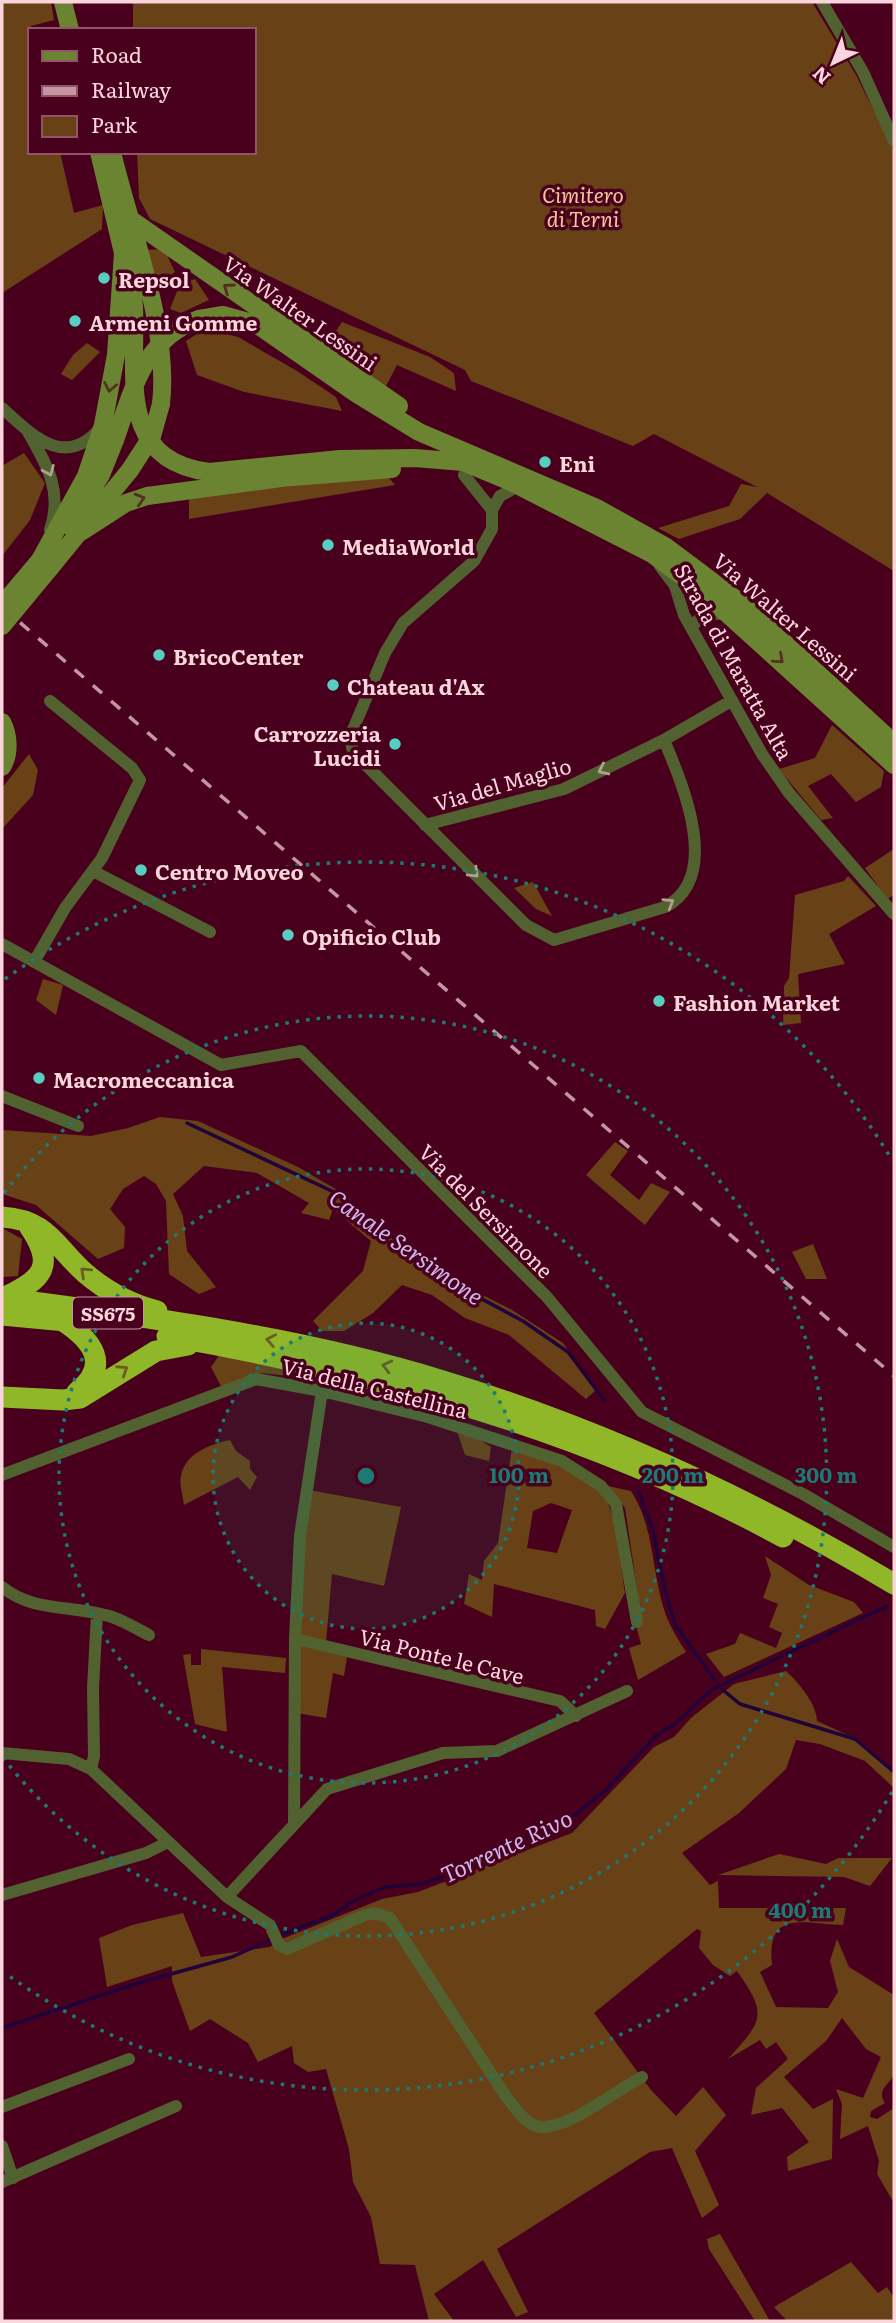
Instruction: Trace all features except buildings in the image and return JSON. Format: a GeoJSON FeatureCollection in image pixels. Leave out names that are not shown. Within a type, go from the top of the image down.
{"type":"FeatureCollection","features":[{"type":"Feature","properties":{"kind":"highway"},"geometry":{"type":"LineString","coordinates":[[2,1216],[24,1218],[38,1225],[83,1271],[108,1292],[143,1307],[192,1319],[209,1335],[156,1351],[80,1398],[63,1401],[2,1397]]}},
{"type":"Feature","properties":{"kind":"highway"},"geometry":{"type":"LineString","coordinates":[[2,1304],[33,1284],[44,1264],[41,1243],[24,1218]]}},
{"type":"Feature","properties":{"kind":"highway","name":"SS675"},"geometry":{"type":"LineString","coordinates":[[2,1304],[63,1321],[209,1335],[462,1402],[658,1477],[755,1522],[894,1600]]}},
{"type":"Feature","properties":{"kind":"highway","name":"SS675"},"geometry":{"type":"LineString","coordinates":[[2,1304],[209,1335],[389,1366],[535,1412],[660,1462],[762,1509],[894,1584]]}},
{"type":"Feature","properties":{"kind":"highway"},"geometry":{"type":"LineString","coordinates":[[63,1321],[82,1333],[90,1343],[95,1367],[86,1385],[63,1401]]}},
{"type":"Feature","properties":{"kind":"main road"},"geometry":{"type":"LineString","coordinates":[[62,2],[69,28]]}},
{"type":"Feature","properties":{"kind":"main road"},"geometry":{"type":"LineString","coordinates":[[74,2],[80,28]]}},
{"type":"Feature","properties":{"kind":"main road","name":"Via Walter Lessini"},"geometry":{"type":"LineString","coordinates":[[99,154],[134,303],[134,403],[138,420],[154,446],[176,463],[209,472],[340,458],[415,458],[463,463],[558,505],[652,554],[702,591],[735,608],[894,765]]}},
{"type":"Feature","properties":{"kind":"main road"},"geometry":{"type":"LineString","coordinates":[[67,522],[130,470],[152,436],[161,404],[162,360],[154,311],[112,154]]}},
{"type":"Feature","properties":{"kind":"main road","name":"Via Walter Lessini"},"geometry":{"type":"LineString","coordinates":[[127,217],[390,401],[489,460]]}},
{"type":"Feature","properties":{"kind":"main road"},"geometry":{"type":"LineString","coordinates":[[2,626],[45,564],[67,522],[103,425],[116,355],[123,253]]}},
{"type":"Feature","properties":{"kind":"main road","name":"Via Walter Lessini"},"geometry":{"type":"LineString","coordinates":[[67,522],[101,475],[136,383],[154,348],[173,330],[199,319],[223,316],[256,324],[357,394],[419,432],[597,508],[642,534],[735,608],[894,743]]}},
{"type":"Feature","properties":{"kind":"main road","name":"Via Walter Lessini"},"geometry":{"type":"LineString","coordinates":[[67,522],[147,496],[359,471],[421,467],[464,475],[558,505]]}},
{"type":"Feature","properties":{"kind":"main road"},"geometry":{"type":"LineString","coordinates":[[2,605],[45,564]]}},
{"type":"Feature","properties":{"kind":"main road"},"geometry":{"type":"LineString","coordinates":[[2,722],[7,750],[2,767]]}},
{"type":"Feature","properties":{"kind":"street"},"geometry":{"type":"LineString","coordinates":[[822,2],[863,72],[894,141]]}},
{"type":"Feature","properties":{"kind":"street"},"geometry":{"type":"LineString","coordinates":[[2,408],[43,442],[67,448],[88,440],[103,425]]}},
{"type":"Feature","properties":{"kind":"street"},"geometry":{"type":"LineString","coordinates":[[28,432],[51,472],[67,522]]}},
{"type":"Feature","properties":{"kind":"street"},"geometry":{"type":"LineString","coordinates":[[464,475],[492,510],[500,496],[511,491]]}},
{"type":"Feature","properties":{"kind":"street","name":"Via del Maglio"},"geometry":{"type":"LineString","coordinates":[[492,510],[492,529],[474,561],[403,622],[385,653],[349,737],[353,752],[526,925],[554,940],[665,907],[678,898],[687,884],[695,844],[685,791],[664,740]]}},
{"type":"Feature","properties":{"kind":"street","name":"Strada di Maratta Alta"},"geometry":{"type":"LineString","coordinates":[[652,554],[676,586],[684,615],[731,701],[789,793],[894,914]]}},
{"type":"Feature","properties":{"kind":"street"},"geometry":{"type":"LineString","coordinates":[[684,615],[690,601],[702,591]]}},
{"type":"Feature","properties":{"kind":"street"},"geometry":{"type":"LineString","coordinates":[[692,627],[699,617],[735,608]]}},
{"type":"Feature","properties":{"kind":"street"},"geometry":{"type":"LineString","coordinates":[[34,962],[65,908],[93,871],[131,804],[140,780],[132,768],[50,701]]}},
{"type":"Feature","properties":{"kind":"street","name":"Via del Maglio"},"geometry":{"type":"LineString","coordinates":[[425,825],[564,789],[664,740],[731,701]]}},
{"type":"Feature","properties":{"kind":"street"},"geometry":{"type":"LineString","coordinates":[[93,871],[210,932]]}},
{"type":"Feature","properties":{"kind":"street","name":"Via del Sersimone"},"geometry":{"type":"LineString","coordinates":[[2,944],[221,1065],[300,1051],[547,1297],[642,1412],[803,1494],[894,1547]]}},
{"type":"Feature","properties":{"kind":"street"},"geometry":{"type":"LineString","coordinates":[[2,1096],[78,1126]]}},
{"type":"Feature","properties":{"kind":"street","name":"Via della Castellina"},"geometry":{"type":"LineString","coordinates":[[2,1475],[256,1379],[322,1391],[428,1417],[562,1461],[601,1486],[616,1504],[638,1622]]}},
{"type":"Feature","properties":{"kind":"street"},"geometry":{"type":"LineString","coordinates":[[294,1823],[295,1639],[300,1536],[322,1391]]}},
{"type":"Feature","properties":{"kind":"street"},"geometry":{"type":"LineString","coordinates":[[2,1587],[15,1598],[40,1607],[97,1614],[149,1635]]}},
{"type":"Feature","properties":{"kind":"street"},"geometry":{"type":"LineString","coordinates":[[91,1769],[94,1756],[93,1688],[97,1614]]}},
{"type":"Feature","properties":{"kind":"street","name":"Via Ponte le Cave"},"geometry":{"type":"LineString","coordinates":[[295,1639],[560,1701],[576,1716]]}},
{"type":"Feature","properties":{"kind":"street"},"geometry":{"type":"LineString","coordinates":[[227,1897],[327,1789],[443,1754],[497,1751],[626,1691]]}},
{"type":"Feature","properties":{"kind":"street"},"geometry":{"type":"LineString","coordinates":[[2,1753],[69,1759],[91,1769],[227,1897],[272,1928],[278,1944],[287,1949],[365,1915],[374,1913],[390,1918],[505,2095],[523,2118],[540,2127],[558,2124],[642,2077]]}},
{"type":"Feature","properties":{"kind":"street"},"geometry":{"type":"LineString","coordinates":[[2,1895],[146,1853],[168,1842]]}},
{"type":"Feature","properties":{"kind":"street"},"geometry":{"type":"LineString","coordinates":[[2,2107],[129,2059]]}},
{"type":"Feature","properties":{"kind":"street"},"geometry":{"type":"LineString","coordinates":[[2,2147],[7,2180],[176,2106]]}},
{"type":"Feature","properties":{"kind":"green space"},"geometry":{"type":"Polygon","coordinates":[[[2,2],[51,2],[54,20],[28,28],[28,154],[60,154],[74,213],[103,205],[102,229],[2,293],[2,2]]]}},
{"type":"Feature","properties":{"kind":"green space","name":"Cimitero di Terni"},"geometry":{"type":"Polygon","coordinates":[[[133,2],[812,2],[856,75],[894,151],[894,571],[767,493],[740,519],[679,539],[658,528],[729,506],[741,484],[757,487],[654,434],[633,446],[471,381],[465,370],[150,219],[139,198],[137,154],[256,154],[256,28],[133,28],[133,2]]]}},
{"type":"Feature","properties":{"kind":"green space"},"geometry":{"type":"Polygon","coordinates":[[[164,249],[175,272],[153,289],[145,250],[164,249]]]}},
{"type":"Feature","properties":{"kind":"green space"},"geometry":{"type":"Polygon","coordinates":[[[195,279],[209,300],[181,313],[170,309],[180,284],[195,279]]]}},
{"type":"Feature","properties":{"kind":"green space"},"geometry":{"type":"Polygon","coordinates":[[[342,322],[430,357],[454,373],[456,391],[397,365],[385,388],[327,345],[342,322]]]}},
{"type":"Feature","properties":{"kind":"green space"},"geometry":{"type":"Polygon","coordinates":[[[205,329],[238,337],[297,371],[336,397],[342,411],[244,392],[197,375],[186,341],[205,329]]]}},
{"type":"Feature","properties":{"kind":"green space"},"geometry":{"type":"Polygon","coordinates":[[[87,343],[100,352],[72,380],[61,374],[73,355],[87,343]]]}},
{"type":"Feature","properties":{"kind":"green space"},"geometry":{"type":"Polygon","coordinates":[[[24,453],[45,483],[30,520],[2,556],[2,466],[24,453]]]}},
{"type":"Feature","properties":{"kind":"green space"},"geometry":{"type":"Polygon","coordinates":[[[388,477],[395,485],[189,519],[189,496],[388,477]]]}},
{"type":"Feature","properties":{"kind":"green space"},"geometry":{"type":"Polygon","coordinates":[[[832,725],[884,771],[881,787],[856,802],[831,774],[808,786],[833,818],[821,820],[779,769],[815,758],[832,725]]]}},
{"type":"Feature","properties":{"kind":"green space"},"geometry":{"type":"Polygon","coordinates":[[[29,754],[38,770],[33,795],[2,829],[2,788],[29,754]]]}},
{"type":"Feature","properties":{"kind":"green space"},"geometry":{"type":"Polygon","coordinates":[[[894,849],[894,895],[887,899],[865,868],[894,849]]]}},
{"type":"Feature","properties":{"kind":"green space"},"geometry":{"type":"Polygon","coordinates":[[[848,876],[876,906],[829,934],[845,964],[798,974],[801,1023],[783,1025],[784,986],[789,978],[795,895],[844,881],[848,876]]]}},
{"type":"Feature","properties":{"kind":"green space"},"geometry":{"type":"Polygon","coordinates":[[[533,882],[552,916],[536,909],[514,888],[533,882]]]}},
{"type":"Feature","properties":{"kind":"green space"},"geometry":{"type":"Polygon","coordinates":[[[43,979],[63,985],[56,1015],[36,1000],[43,979]]]}},
{"type":"Feature","properties":{"kind":"green space"},"geometry":{"type":"Polygon","coordinates":[[[160,1117],[198,1121],[298,1167],[339,1191],[442,1274],[512,1310],[563,1343],[596,1390],[586,1399],[509,1335],[465,1318],[432,1295],[402,1285],[373,1313],[344,1331],[322,1331],[313,1321],[363,1271],[371,1241],[333,1209],[329,1220],[301,1213],[309,1203],[257,1173],[204,1166],[173,1194],[183,1216],[187,1251],[216,1287],[199,1294],[169,1274],[166,1201],[156,1184],[144,1176],[123,1189],[110,1209],[125,1227],[124,1248],[98,1259],[36,1205],[2,1194],[2,1130],[91,1136],[128,1128],[160,1117]]]}},
{"type":"Feature","properties":{"kind":"green space"},"geometry":{"type":"Polygon","coordinates":[[[615,1142],[628,1151],[610,1175],[639,1200],[651,1183],[670,1192],[645,1225],[586,1175],[615,1142]]]}},
{"type":"Feature","properties":{"kind":"green space"},"geometry":{"type":"Polygon","coordinates":[[[2,1228],[22,1239],[18,1276],[2,1277],[2,1228]]]}},
{"type":"Feature","properties":{"kind":"green space"},"geometry":{"type":"Polygon","coordinates":[[[813,1244],[827,1279],[806,1279],[792,1252],[813,1244]]]}},
{"type":"Feature","properties":{"kind":"green space"},"geometry":{"type":"Polygon","coordinates":[[[220,1354],[414,1396],[417,1412],[374,1401],[366,1389],[319,1379],[262,1373],[223,1390],[211,1367],[220,1354]]]}},
{"type":"Feature","properties":{"kind":"green space"},"geometry":{"type":"Polygon","coordinates":[[[457,1431],[468,1432],[491,1447],[489,1461],[465,1455],[457,1431]]]}},
{"type":"Feature","properties":{"kind":"green space"},"geometry":{"type":"Polygon","coordinates":[[[230,1440],[236,1451],[250,1461],[250,1469],[257,1477],[250,1490],[238,1477],[184,1505],[181,1486],[183,1468],[200,1451],[230,1440]]]}},
{"type":"Feature","properties":{"kind":"green space"},"geometry":{"type":"Polygon","coordinates":[[[512,1448],[566,1469],[592,1484],[602,1493],[611,1512],[625,1593],[605,1629],[596,1626],[595,1610],[494,1584],[492,1617],[464,1604],[469,1574],[482,1580],[484,1561],[498,1543],[512,1448]],[[551,1503],[533,1511],[527,1548],[557,1553],[572,1510],[551,1503]]]}},
{"type":"Feature","properties":{"kind":"green space"},"geometry":{"type":"Polygon","coordinates":[[[608,1486],[631,1491],[639,1506],[649,1537],[662,1602],[669,1622],[686,1652],[638,1680],[629,1648],[641,1644],[637,1629],[642,1622],[625,1508],[608,1486]]]}},
{"type":"Feature","properties":{"kind":"green space"},"geometry":{"type":"Polygon","coordinates":[[[309,1490],[401,1507],[384,1586],[332,1574],[326,1642],[298,1635],[309,1490]]]}},
{"type":"Feature","properties":{"kind":"green space"},"geometry":{"type":"Polygon","coordinates":[[[765,1556],[809,1585],[854,1602],[863,1613],[724,1677],[706,1654],[735,1644],[740,1633],[776,1648],[782,1633],[769,1627],[778,1604],[763,1598],[771,1575],[765,1556]]]}},
{"type":"Feature","properties":{"kind":"green space"},"geometry":{"type":"Polygon","coordinates":[[[300,1646],[347,1657],[344,1676],[333,1673],[326,1718],[297,1713],[300,1646]]]}},
{"type":"Feature","properties":{"kind":"green space"},"geometry":{"type":"Polygon","coordinates":[[[201,1649],[286,1658],[285,1673],[222,1667],[227,1732],[195,1724],[183,1655],[191,1654],[191,1665],[201,1665],[201,1649]]]}},
{"type":"Feature","properties":{"kind":"green space"},"geometry":{"type":"Polygon","coordinates":[[[786,1671],[810,1701],[817,1721],[850,1736],[890,1770],[894,1774],[894,1788],[865,1761],[820,1744],[796,1740],[786,1769],[739,1813],[682,1853],[710,1885],[718,1881],[719,1908],[846,1908],[843,1925],[802,1922],[782,1927],[775,1935],[772,1965],[760,1972],[776,2007],[828,2008],[838,1992],[830,1961],[837,1939],[849,1967],[894,1995],[894,2074],[882,2094],[885,2103],[871,2111],[870,2117],[877,2119],[894,2108],[894,2203],[877,2174],[879,2161],[868,2126],[840,2139],[842,2104],[836,2089],[863,2098],[881,2057],[866,2049],[842,2018],[826,2041],[784,2077],[813,2109],[833,2099],[832,2159],[788,2171],[787,2157],[809,2142],[782,2108],[751,2115],[756,2088],[788,2059],[776,2042],[766,2049],[760,2040],[728,2059],[749,2035],[757,2017],[757,2008],[754,1998],[737,1971],[730,1976],[713,1965],[699,1948],[701,1931],[697,1929],[594,2013],[651,2090],[676,2116],[703,2087],[726,2115],[695,2151],[719,2205],[702,2218],[672,2148],[650,2152],[497,2249],[528,2312],[516,2317],[483,2260],[434,2294],[454,2321],[429,2321],[415,2265],[380,2264],[371,2217],[353,2182],[349,2149],[326,2069],[308,2072],[294,2063],[292,2046],[258,2062],[248,2043],[210,2019],[190,2031],[172,1981],[172,1966],[107,1987],[99,1938],[132,1925],[183,1913],[201,1957],[270,1947],[282,1939],[382,1899],[418,1892],[572,1833],[654,1747],[674,1737],[691,1718],[734,1684],[786,1671]]]}},
{"type":"Feature","properties":{"kind":"green space"},"geometry":{"type":"Polygon","coordinates":[[[779,1854],[826,1864],[838,1858],[892,1858],[870,1886],[844,1877],[718,1875],[779,1854]]]}},
{"type":"Feature","properties":{"kind":"green space"},"geometry":{"type":"Polygon","coordinates":[[[720,2234],[770,2321],[755,2321],[709,2249],[707,2239],[720,2234]]]}},
{"type":"Feature","properties":{"kind":"green space"},"geometry":{"type":"Polygon","coordinates":[[[851,2262],[878,2293],[887,2287],[894,2298],[894,2321],[787,2321],[774,2307],[851,2262]]]}},
{"type":"Feature","properties":{"kind":"waterway","name":"Canale Sersimone"},"geometry":{"type":"LineString","coordinates":[[187,1123],[336,1193],[452,1283],[523,1321],[568,1352],[604,1400]]}},
{"type":"Feature","properties":{"kind":"waterway","name":"Canale Sersimone"},"geometry":{"type":"LineString","coordinates":[[639,1492],[653,1530],[664,1587],[675,1625],[715,1680]]}},
{"type":"Feature","properties":{"kind":"waterway","name":"Torrente Rivo"},"geometry":{"type":"LineString","coordinates":[[279,1936],[335,1914],[355,1900],[385,1887],[422,1884],[441,1877],[462,1862],[481,1859],[564,1823],[606,1790],[656,1736],[676,1723],[711,1690],[887,1606]]}},
{"type":"Feature","properties":{"kind":"waterway","name":"Canale Sersimone"},"geometry":{"type":"LineString","coordinates":[[723,1690],[740,1704],[855,1739],[894,1772]]}},
{"type":"Feature","properties":{"kind":"waterway","name":"Torrente Rivo"},"geometry":{"type":"LineString","coordinates":[[2,2028],[135,1984],[232,1957],[272,1939]]}},
{"type":"Feature","properties":{"kind":"railway"},"geometry":{"type":"LineString","coordinates":[[2,607],[894,1376]]}},
{"type":"Feature","properties":{"kind":"place","name":"Repsol"},"geometry":{"type":"Point","coordinates":[104,278]}},
{"type":"Feature","properties":{"kind":"place","name":"Armeni Gomme"},"geometry":{"type":"Point","coordinates":[75,321]}},
{"type":"Feature","properties":{"kind":"place","name":"Eni"},"geometry":{"type":"Point","coordinates":[545,462]}},
{"type":"Feature","properties":{"kind":"place","name":"MediaWorld"},"geometry":{"type":"Point","coordinates":[328,545]}},
{"type":"Feature","properties":{"kind":"place","name":"BricoCenter"},"geometry":{"type":"Point","coordinates":[159,655]}},
{"type":"Feature","properties":{"kind":"place","name":"Chateau d'Ax"},"geometry":{"type":"Point","coordinates":[333,685]}},
{"type":"Feature","properties":{"kind":"place","name":"Carrozzeria Lucidi"},"geometry":{"type":"Point","coordinates":[395,744]}},
{"type":"Feature","properties":{"kind":"place","name":"Centro Moveo"},"geometry":{"type":"Point","coordinates":[141,870]}},
{"type":"Feature","properties":{"kind":"place","name":"Opificio Club"},"geometry":{"type":"Point","coordinates":[288,935]}},
{"type":"Feature","properties":{"kind":"place","name":"Fashion Market"},"geometry":{"type":"Point","coordinates":[659,1001]}},
{"type":"Feature","properties":{"kind":"place","name":"Macromeccanica"},"geometry":{"type":"Point","coordinates":[39,1078]}}]}
